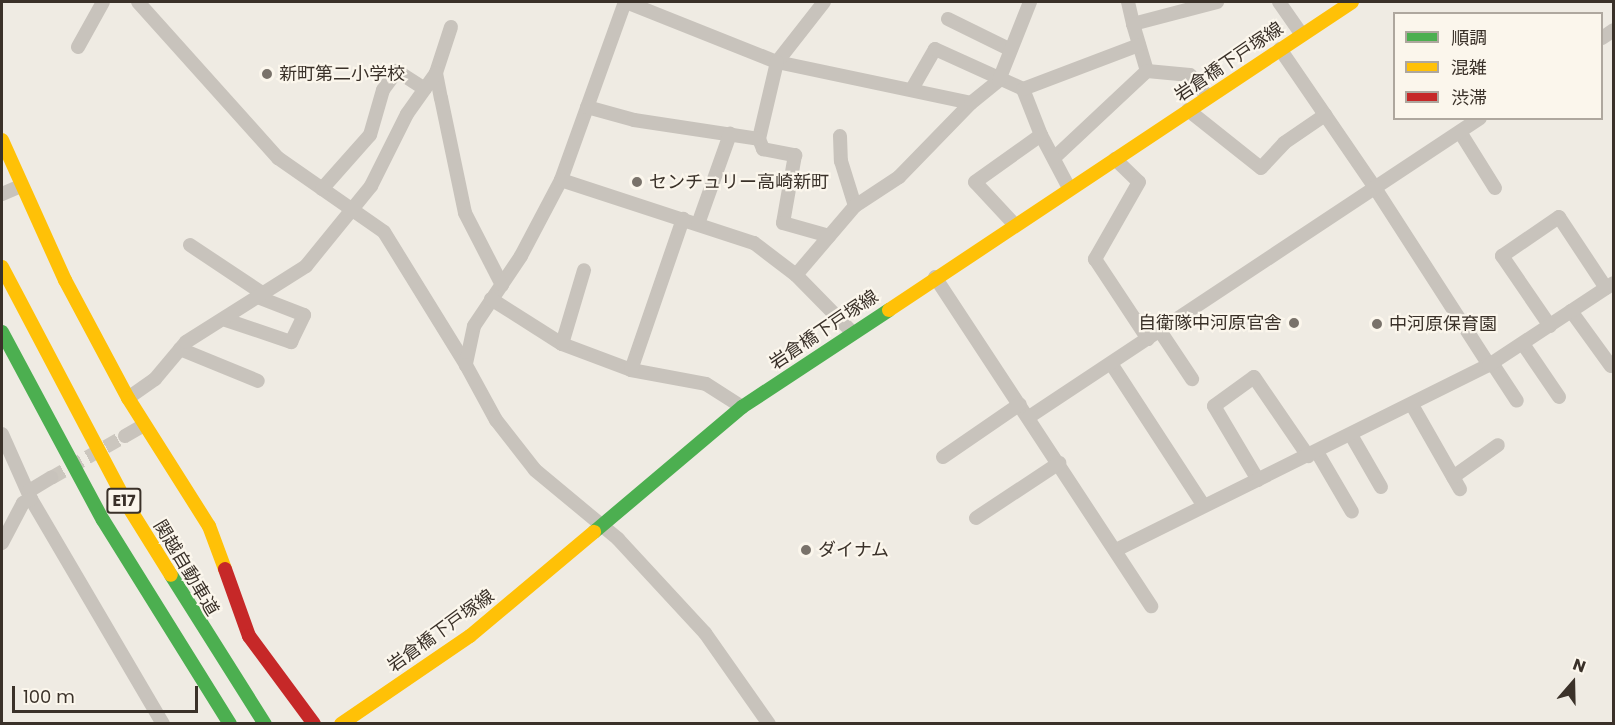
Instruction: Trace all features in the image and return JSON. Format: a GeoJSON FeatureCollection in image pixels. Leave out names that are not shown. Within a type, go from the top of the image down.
{"type":"FeatureCollection","features":[{"type":"Feature","properties":{"kind":"main road","name":"岩倉橋下戸塚線"},"geometry":{"type":"LineString","coordinates":[[341,723],[470,636],[742,407],[1014,224],[1352,2]]}},
{"type":"Feature","properties":{"kind":"main road"},"geometry":{"type":"LineString","coordinates":[[2,141],[65,280],[128,398],[208,526],[249,636],[314,723]]}},
{"type":"Feature","properties":{"kind":"main road","name":"関越自動車道"},"geometry":{"type":"LineString","coordinates":[[2,267],[128,506],[265,723]]}},
{"type":"Feature","properties":{"kind":"main road","name":"E17"},"geometry":{"type":"LineString","coordinates":[[2,332],[103,520],[230,723]]}},
{"type":"Feature","properties":{"kind":"street"},"geometry":{"type":"LineString","coordinates":[[78,47],[103,2]]}},
{"type":"Feature","properties":{"kind":"street"},"geometry":{"type":"LineString","coordinates":[[466,365],[474,326],[547,212],[561,180],[625,2],[777,62],[971,103]]}},
{"type":"Feature","properties":{"kind":"street"},"geometry":{"type":"LineString","coordinates":[[824,2],[777,62],[759,139],[763,149],[795,155],[783,223],[829,236]]}},
{"type":"Feature","properties":{"kind":"street"},"geometry":{"type":"LineString","coordinates":[[796,275],[855,206],[899,177],[971,103],[999,80],[1009,49],[1030,2]]}},
{"type":"Feature","properties":{"kind":"street"},"geometry":{"type":"LineString","coordinates":[[1128,2],[1147,71]]}},
{"type":"Feature","properties":{"kind":"street"},"geometry":{"type":"LineString","coordinates":[[1133,24],[1217,2]]}},
{"type":"Feature","properties":{"kind":"street"},"geometry":{"type":"LineString","coordinates":[[1280,2],[1302,34]]}},
{"type":"Feature","properties":{"kind":"street"},"geometry":{"type":"LineString","coordinates":[[143,5],[273,153],[384,232],[466,365],[496,420],[529,462],[603,526],[705,633],[766,722]]}},
{"type":"Feature","properties":{"kind":"street"},"geometry":{"type":"LineString","coordinates":[[948,19],[1009,49]]}},
{"type":"Feature","properties":{"kind":"street"},"geometry":{"type":"LineString","coordinates":[[128,398],[155,379],[180,349],[306,266],[354,210],[384,164],[407,114],[436,73],[451,27]]}},
{"type":"Feature","properties":{"kind":"street"},"geometry":{"type":"LineString","coordinates":[[912,89],[935,49],[1023,89],[1139,45]]}},
{"type":"Feature","properties":{"kind":"street"},"geometry":{"type":"LineString","coordinates":[[1280,49],[1517,401]]}},
{"type":"Feature","properties":{"kind":"street"},"geometry":{"type":"LineString","coordinates":[[322,189],[370,135],[383,90],[397,70],[424,89]]}},
{"type":"Feature","properties":{"kind":"street"},"geometry":{"type":"LineString","coordinates":[[1054,158],[1147,71],[1190,75],[1208,97]]}},
{"type":"Feature","properties":{"kind":"street"},"geometry":{"type":"LineString","coordinates":[[436,73],[465,213],[502,285]]}},
{"type":"Feature","properties":{"kind":"street"},"geometry":{"type":"LineString","coordinates":[[1023,89],[1041,135],[1069,188]]}},
{"type":"Feature","properties":{"kind":"street"},"geometry":{"type":"LineString","coordinates":[[587,107],[634,120],[759,139]]}},
{"type":"Feature","properties":{"kind":"street"},"geometry":{"type":"LineString","coordinates":[[1188,110],[1261,168],[1284,143],[1325,115]]}},
{"type":"Feature","properties":{"kind":"street"},"geometry":{"type":"LineString","coordinates":[[1029,417],[1112,365],[1477,120]]}},
{"type":"Feature","properties":{"kind":"street"},"geometry":{"type":"LineString","coordinates":[[1460,132],[1495,188]]}},
{"type":"Feature","properties":{"kind":"street"},"geometry":{"type":"LineString","coordinates":[[698,224],[730,134]]}},
{"type":"Feature","properties":{"kind":"street"},"geometry":{"type":"LineString","coordinates":[[1014,224],[975,182],[1041,135]]}},
{"type":"Feature","properties":{"kind":"street"},"geometry":{"type":"LineString","coordinates":[[840,136],[840,161],[855,206]]}},
{"type":"Feature","properties":{"kind":"street"},"geometry":{"type":"LineString","coordinates":[[1115,159],[1139,182],[1095,260],[1192,380]]}},
{"type":"Feature","properties":{"kind":"street"},"geometry":{"type":"LineString","coordinates":[[561,180],[754,243],[796,275],[852,332]]}},
{"type":"Feature","properties":{"kind":"street"},"geometry":{"type":"LineString","coordinates":[[2,194],[21,186]]}},
{"type":"Feature","properties":{"kind":"street"},"geometry":{"type":"LineString","coordinates":[[1116,550],[1491,364],[1523,344],[1550,326],[1571,311],[1610,286],[1559,217],[1502,256],[1550,326]]}},
{"type":"Feature","properties":{"kind":"street"},"geometry":{"type":"LineString","coordinates":[[631,370],[683,219]]}},
{"type":"Feature","properties":{"kind":"street"},"geometry":{"type":"LineString","coordinates":[[190,245],[262,296],[304,315],[291,342],[226,320]]}},
{"type":"Feature","properties":{"kind":"street"},"geometry":{"type":"LineString","coordinates":[[562,344],[584,270]]}},
{"type":"Feature","properties":{"kind":"street"},"geometry":{"type":"LineString","coordinates":[[936,277],[1116,550],[1150,606]]}},
{"type":"Feature","properties":{"kind":"street"},"geometry":{"type":"LineString","coordinates":[[491,299],[562,344],[631,370],[706,384],[742,407]]}},
{"type":"Feature","properties":{"kind":"street"},"geometry":{"type":"LineString","coordinates":[[1571,311],[1611,366]]}},
{"type":"Feature","properties":{"kind":"street"},"geometry":{"type":"LineString","coordinates":[[1523,344],[1559,397]]}},
{"type":"Feature","properties":{"kind":"street"},"geometry":{"type":"LineString","coordinates":[[180,349],[258,381]]}},
{"type":"Feature","properties":{"kind":"street"},"geometry":{"type":"LineString","coordinates":[[1112,365],[1204,506]]}},
{"type":"Feature","properties":{"kind":"street"},"geometry":{"type":"LineString","coordinates":[[1258,480],[1214,406],[1254,377],[1352,512]]}},
{"type":"Feature","properties":{"kind":"street"},"geometry":{"type":"LineString","coordinates":[[943,458],[1020,404]]}},
{"type":"Feature","properties":{"kind":"street"},"geometry":{"type":"LineString","coordinates":[[1412,405],[1457,483],[1498,445]]}},
{"type":"Feature","properties":{"kind":"street"},"geometry":{"type":"LineString","coordinates":[[125,436],[144,426]]}},
{"type":"Feature","properties":{"kind":"street"},"geometry":{"type":"LineString","coordinates":[[2,434],[30,495],[163,723]]}},
{"type":"Feature","properties":{"kind":"street"},"geometry":{"type":"LineString","coordinates":[[1351,435],[1381,487]]}},
{"type":"Feature","properties":{"kind":"street"},"geometry":{"type":"LineString","coordinates":[[976,518],[1059,463]]}},
{"type":"Feature","properties":{"kind":"street"},"geometry":{"type":"LineString","coordinates":[[2,543],[22,502],[51,478]]}},
{"type":"Feature","properties":{"kind":"tunnel"},"geometry":{"type":"LineString","coordinates":[[51,478],[125,436]]}},
{"type":"Feature","properties":{"kind":"traffic: fast"},"geometry":{"type":"LineString","coordinates":[[594,532],[742,407],[889,310]]}},
{"type":"Feature","properties":{"kind":"traffic: fast"},"geometry":{"type":"LineString","coordinates":[[2,332],[103,520],[230,724]]}},
{"type":"Feature","properties":{"kind":"traffic: fast"},"geometry":{"type":"LineString","coordinates":[[171,575],[265,724]]}},
{"type":"Feature","properties":{"kind":"traffic: slow"},"geometry":{"type":"LineString","coordinates":[[889,310],[1352,2]]}},
{"type":"Feature","properties":{"kind":"traffic: slow"},"geometry":{"type":"LineString","coordinates":[[2,140],[65,280],[128,398],[209,526],[225,569]]}},
{"type":"Feature","properties":{"kind":"traffic: slow"},"geometry":{"type":"LineString","coordinates":[[2,267],[128,506],[171,575]]}},
{"type":"Feature","properties":{"kind":"traffic: slow"},"geometry":{"type":"LineString","coordinates":[[341,724],[470,636],[594,532]]}},
{"type":"Feature","properties":{"kind":"traffic: jam"},"geometry":{"type":"LineString","coordinates":[[225,569],[249,636],[314,724]]}},
{"type":"Feature","properties":{"kind":"place","name":"新町第二小学校"},"geometry":{"type":"Point","coordinates":[267,74]}},
{"type":"Feature","properties":{"kind":"place","name":"センチュリー高崎新町"},"geometry":{"type":"Point","coordinates":[637,182]}},
{"type":"Feature","properties":{"kind":"place","name":"自衛隊中河原官舎"},"geometry":{"type":"Point","coordinates":[1294,323]}},
{"type":"Feature","properties":{"kind":"place","name":"中河原保育園"},"geometry":{"type":"Point","coordinates":[1377,324]}},
{"type":"Feature","properties":{"kind":"place","name":"ダイナム"},"geometry":{"type":"Point","coordinates":[806,550]}}]}
